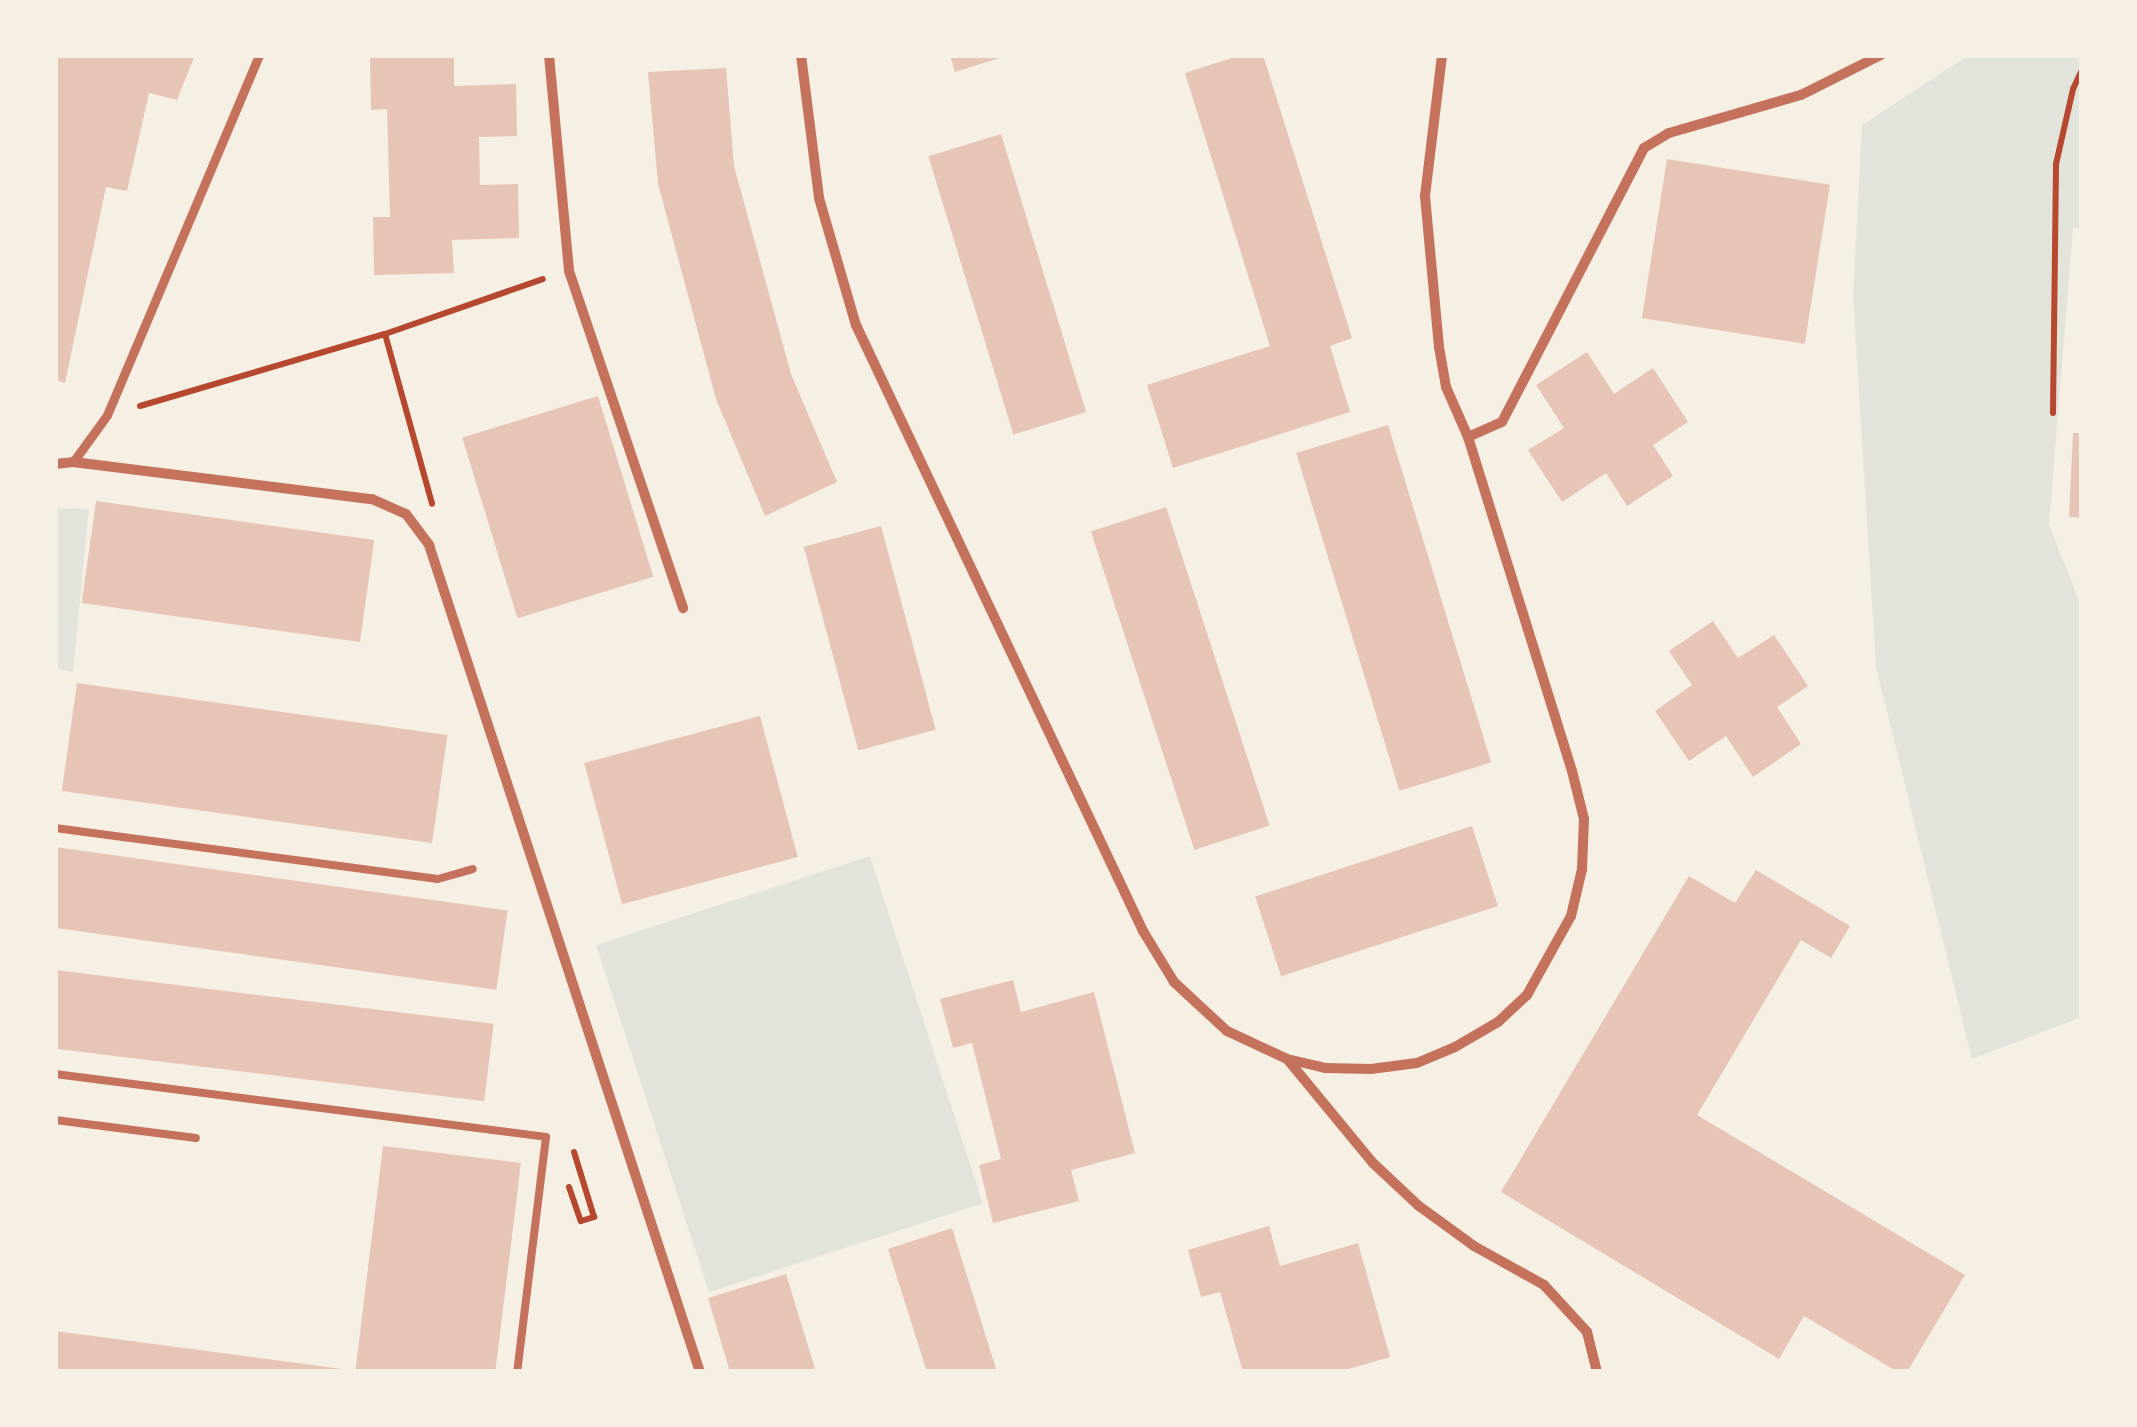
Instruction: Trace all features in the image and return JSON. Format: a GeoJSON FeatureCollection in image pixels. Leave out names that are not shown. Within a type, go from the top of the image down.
{"type":"FeatureCollection","features":[{"type":"Feature","properties":{"kind":"street"},"geometry":{"type":"LineString","coordinates":[[73,462],[107,416],[258,55]]}},
{"type":"Feature","properties":{"kind":"street"},"geometry":{"type":"LineString","coordinates":[[548,55],[568,271],[683,608]]}},
{"type":"Feature","properties":{"kind":"street"},"geometry":{"type":"LineString","coordinates":[[801,55],[808,137],[820,198],[856,325],[1143,932],[1174,982],[1197,1008],[1227,1031],[1287,1060],[1325,1068],[1371,1069],[1417,1062],[1455,1047],[1498,1022],[1527,995],[1551,960],[1571,916],[1582,869],[1584,819],[1468,437],[1446,387],[1430,270],[1426,196],[1442,55]]}},
{"type":"Feature","properties":{"kind":"street"},"geometry":{"type":"LineString","coordinates":[[1468,437],[1502,422],[1644,148],[1669,133],[1800,95],[1881,55]]}},
{"type":"Feature","properties":{"kind":"street"},"geometry":{"type":"LineString","coordinates":[[55,464],[73,462],[372,499],[406,514],[429,545],[700,1372]]}},
{"type":"Feature","properties":{"kind":"street"},"geometry":{"type":"LineString","coordinates":[[1287,1060],[1374,1163],[1420,1206],[1474,1246],[1544,1285],[1586,1332],[1597,1372]]}},
{"type":"Feature","properties":{"kind":"lane"},"geometry":{"type":"LineString","coordinates":[[55,828],[438,878],[474,869]]}},
{"type":"Feature","properties":{"kind":"lane"},"geometry":{"type":"LineString","coordinates":[[55,1074],[546,1137],[517,1372]]}},
{"type":"Feature","properties":{"kind":"lane"},"geometry":{"type":"LineString","coordinates":[[55,1120],[196,1138]]}},
{"type":"Feature","properties":{"kind":"path"},"geometry":{"type":"LineString","coordinates":[[2053,413],[2056,164],[2073,89],[2082,70]]}},
{"type":"Feature","properties":{"kind":"path"},"geometry":{"type":"LineString","coordinates":[[107,416],[385,334],[568,271]]}},
{"type":"Feature","properties":{"kind":"path"},"geometry":{"type":"LineString","coordinates":[[385,334],[433,494],[429,545]]}},
{"type":"Feature","properties":{"kind":"path"},"geometry":{"type":"LineString","coordinates":[[546,1137],[557,1151],[581,1221],[594,1216],[572,1149]]}},
{"type":"Feature","properties":{"kind":"shaded area"},"geometry":{"type":"Polygon","coordinates":[[[1969,55],[2082,55],[2082,229],[2073,228],[2049,525],[2082,608],[2082,1017],[1972,1059],[1876,667],[1853,296],[1862,125],[1969,55]]]}},
{"type":"Feature","properties":{"kind":"shaded area"},"geometry":{"type":"Polygon","coordinates":[[[55,508],[89,509],[73,672],[55,668],[55,508]]]}},
{"type":"Feature","properties":{"kind":"shaded area"},"geometry":{"type":"Polygon","coordinates":[[[870,856],[983,1203],[709,1292],[596,945],[870,856]]]}},
{"type":"Feature","properties":{"kind":"building"},"geometry":{"type":"Polygon","coordinates":[[[55,55],[195,55],[177,100],[149,93],[127,191],[106,187],[65,383],[55,380],[55,55]]]}},
{"type":"Feature","properties":{"kind":"building"},"geometry":{"type":"Polygon","coordinates":[[[370,55],[454,55],[454,86],[516,84],[517,136],[479,137],[480,185],[518,184],[519,238],[452,240],[454,273],[374,275],[373,217],[390,217],[387,109],[371,110],[370,55]]]}},
{"type":"Feature","properties":{"kind":"building"},"geometry":{"type":"Polygon","coordinates":[[[950,55],[1006,55],[1006,56],[955,72],[950,55]]]}},
{"type":"Feature","properties":{"kind":"building"},"geometry":{"type":"Polygon","coordinates":[[[1241,55],[1263,55],[1352,338],[1330,346],[1350,412],[1173,468],[1147,385],[1270,346],[1185,73],[1241,55]]]}},
{"type":"Feature","properties":{"kind":"building"},"geometry":{"type":"Polygon","coordinates":[[[726,68],[734,166],[791,374],[837,482],[765,516],[716,399],[658,184],[648,72],[726,68]]]}},
{"type":"Feature","properties":{"kind":"building"},"geometry":{"type":"Polygon","coordinates":[[[1001,134],[1086,412],[1013,435],[928,156],[1001,134]]]}},
{"type":"Feature","properties":{"kind":"building"},"geometry":{"type":"Polygon","coordinates":[[[1667,159],[1830,185],[1805,344],[1642,318],[1667,159]]]}},
{"type":"Feature","properties":{"kind":"building"},"geometry":{"type":"Polygon","coordinates":[[[1587,352],[1614,394],[1653,368],[1688,422],[1653,445],[1673,476],[1627,506],[1606,473],[1562,502],[1528,450],[1564,428],[1536,385],[1587,352]]]}},
{"type":"Feature","properties":{"kind":"building"},"geometry":{"type":"Polygon","coordinates":[[[598,396],[653,577],[517,618],[462,438],[598,396]]]}},
{"type":"Feature","properties":{"kind":"building"},"geometry":{"type":"Polygon","coordinates":[[[1388,425],[1491,763],[1399,791],[1296,453],[1388,425]]]}},
{"type":"Feature","properties":{"kind":"building"},"geometry":{"type":"Polygon","coordinates":[[[2073,433],[2082,433],[2082,518],[2069,517],[2073,433]]]}},
{"type":"Feature","properties":{"kind":"building"},"geometry":{"type":"Polygon","coordinates":[[[96,501],[374,540],[360,642],[82,603],[96,501]]]}},
{"type":"Feature","properties":{"kind":"building"},"geometry":{"type":"Polygon","coordinates":[[[1166,507],[1270,826],[1194,850],[1091,531],[1166,507]]]}},
{"type":"Feature","properties":{"kind":"building"},"geometry":{"type":"Polygon","coordinates":[[[881,526],[936,730],[858,751],[804,547],[881,526]]]}},
{"type":"Feature","properties":{"kind":"building"},"geometry":{"type":"Polygon","coordinates":[[[1713,621],[1738,658],[1774,635],[1808,686],[1777,707],[1801,744],[1753,777],[1726,736],[1689,761],[1655,711],[1692,685],[1669,651],[1713,621]]]}},
{"type":"Feature","properties":{"kind":"building"},"geometry":{"type":"Polygon","coordinates":[[[77,683],[447,735],[432,843],[62,791],[77,683]]]}},
{"type":"Feature","properties":{"kind":"building"},"geometry":{"type":"Polygon","coordinates":[[[760,716],[798,857],[622,904],[584,763],[760,716]]]}},
{"type":"Feature","properties":{"kind":"building"},"geometry":{"type":"Polygon","coordinates":[[[1472,826],[1498,906],[1281,976],[1255,896],[1472,826]]]}},
{"type":"Feature","properties":{"kind":"building"},"geometry":{"type":"Polygon","coordinates":[[[55,847],[508,911],[496,990],[55,928],[55,847]]]}},
{"type":"Feature","properties":{"kind":"building"},"geometry":{"type":"Polygon","coordinates":[[[1756,870],[1850,926],[1831,958],[1801,940],[1697,1115],[1965,1275],[1907,1372],[1898,1372],[1804,1316],[1779,1359],[1501,1192],[1689,876],[1735,903],[1756,870]]]}},
{"type":"Feature","properties":{"kind":"building"},"geometry":{"type":"Polygon","coordinates":[[[55,970],[494,1024],[484,1101],[55,1049],[55,970]]]}},
{"type":"Feature","properties":{"kind":"building"},"geometry":{"type":"Polygon","coordinates":[[[1013,980],[1021,1012],[1094,992],[1135,1153],[1071,1170],[1079,1201],[993,1223],[979,1165],[1001,1159],[972,1043],[953,1048],[940,999],[1013,980]]]}},
{"type":"Feature","properties":{"kind":"building"},"geometry":{"type":"Polygon","coordinates":[[[383,1146],[521,1163],[495,1372],[355,1372],[383,1146]]]}},
{"type":"Feature","properties":{"kind":"building"},"geometry":{"type":"Polygon","coordinates":[[[1269,1226],[1280,1266],[1358,1243],[1390,1357],[1338,1372],[1243,1372],[1220,1292],[1201,1297],[1188,1250],[1269,1226]]]}},
{"type":"Feature","properties":{"kind":"building"},"geometry":{"type":"Polygon","coordinates":[[[952,1228],[997,1372],[927,1372],[888,1249],[952,1228]]]}},
{"type":"Feature","properties":{"kind":"building"},"geometry":{"type":"Polygon","coordinates":[[[786,1274],[816,1372],[730,1372],[708,1298],[786,1274]]]}},
{"type":"Feature","properties":{"kind":"building"},"geometry":{"type":"Polygon","coordinates":[[[55,1331],[350,1370],[350,1372],[55,1372],[55,1331]]]}}]}
